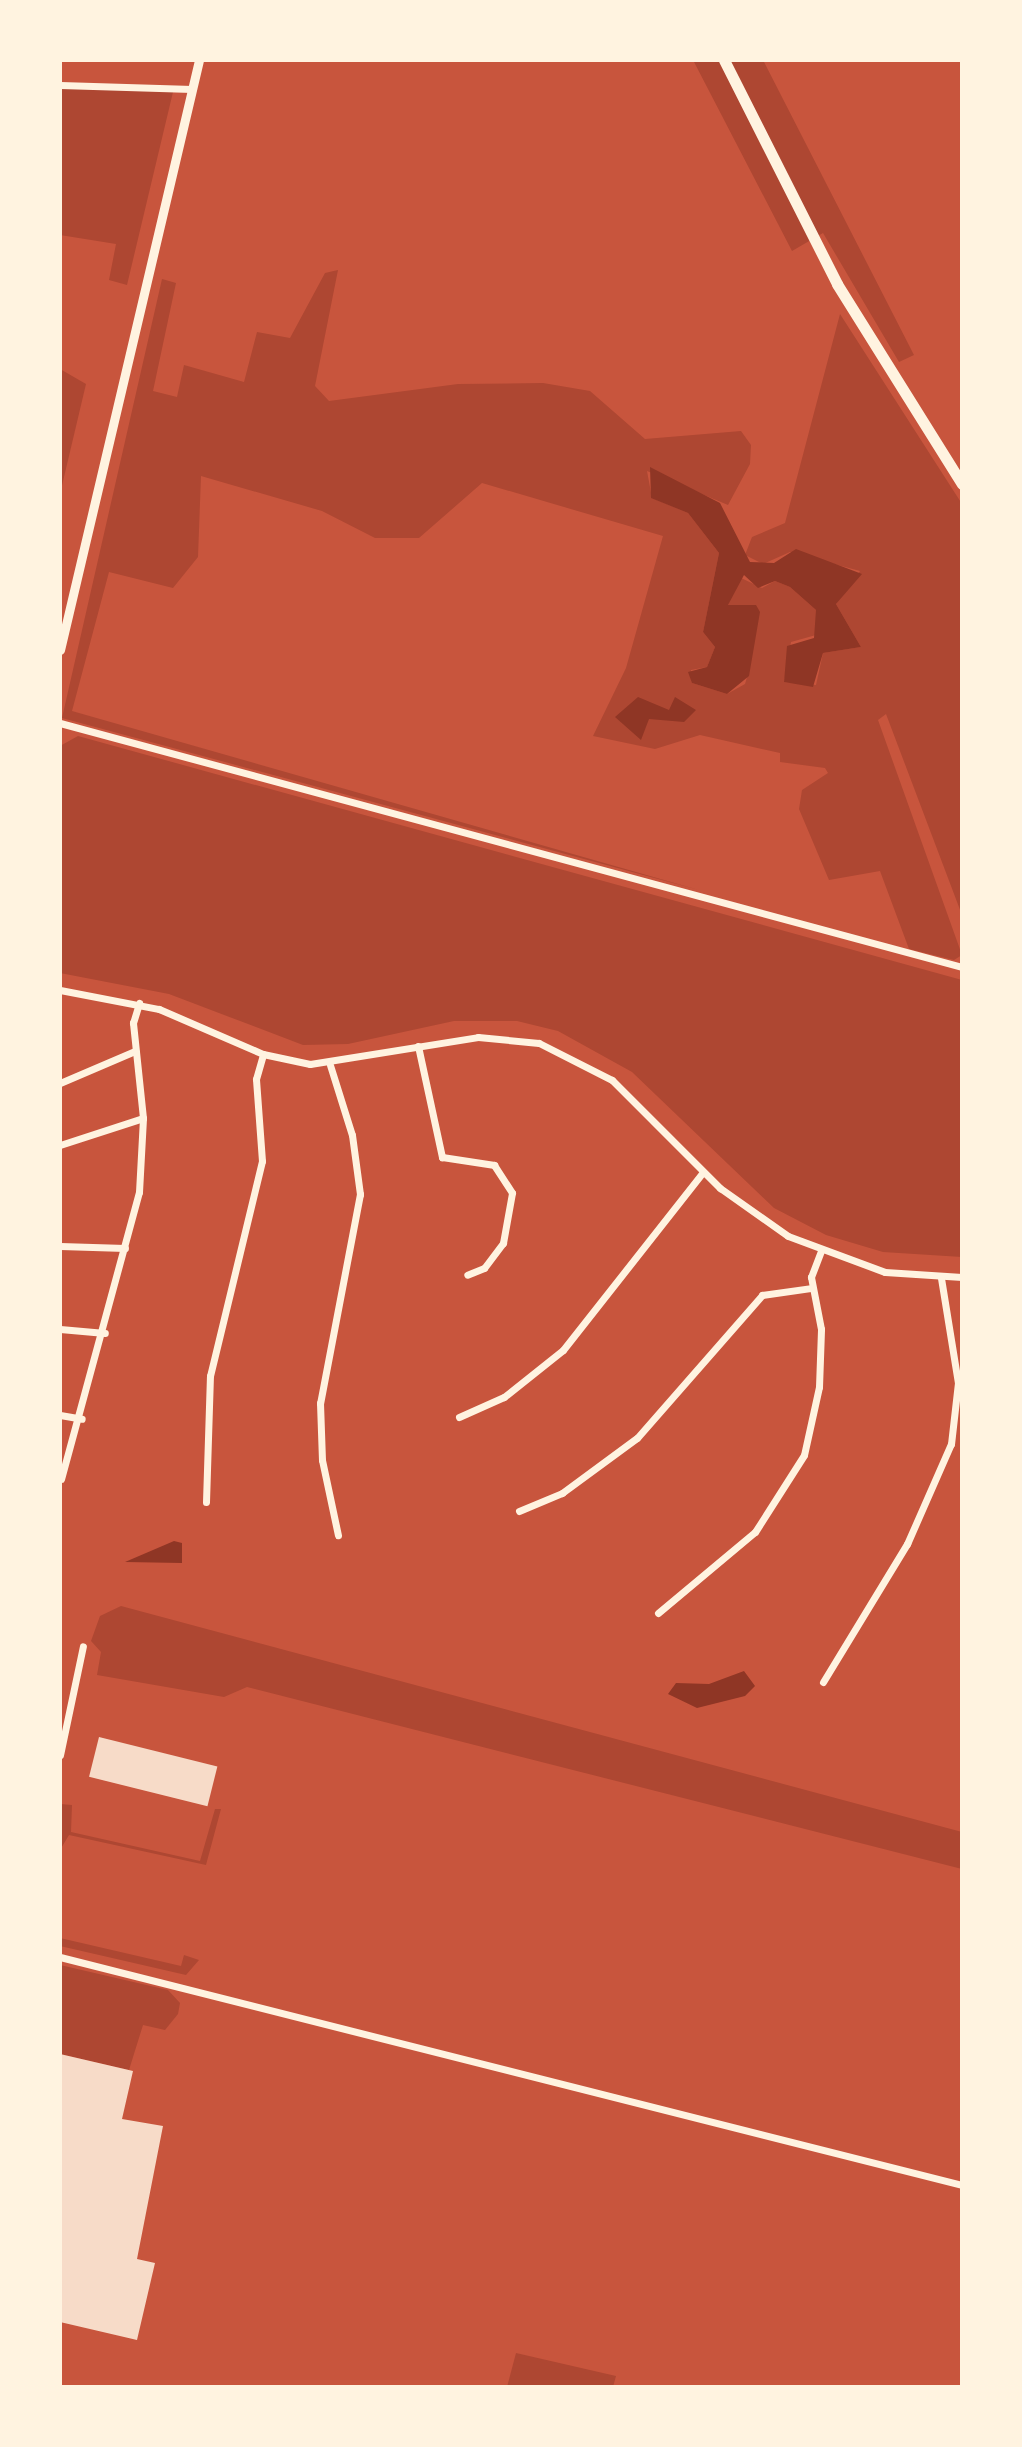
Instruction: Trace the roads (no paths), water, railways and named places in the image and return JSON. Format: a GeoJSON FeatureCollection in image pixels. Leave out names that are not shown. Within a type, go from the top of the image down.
{"type":"FeatureCollection","features":[{"type":"Feature","properties":{"kind":"main road"},"geometry":{"type":"LineString","coordinates":[[724,60],[837,284],[962,484]]}},
{"type":"Feature","properties":{"kind":"street"},"geometry":{"type":"LineString","coordinates":[[60,650],[199,60]]}},
{"type":"Feature","properties":{"kind":"street"},"geometry":{"type":"LineString","coordinates":[[60,85],[192,89]]}},
{"type":"Feature","properties":{"kind":"street"},"geometry":{"type":"LineString","coordinates":[[60,723],[962,967]]}},
{"type":"Feature","properties":{"kind":"street"},"geometry":{"type":"LineString","coordinates":[[60,990],[139,1003],[263,1054],[330,1065],[418,1046],[501,1038],[559,1051],[612,1080],[703,1172],[756,1217],[821,1251],[885,1272],[962,1277]]}},
{"type":"Feature","properties":{"kind":"street"},"geometry":{"type":"LineString","coordinates":[[61,1479],[82,1419],[139,1188],[143,1118],[135,1051],[139,1003]]}},
{"type":"Feature","properties":{"kind":"street"},"geometry":{"type":"LineString","coordinates":[[418,1046],[442,1157],[494,1165],[512,1193],[503,1243],[484,1268],[467,1275]]}},
{"type":"Feature","properties":{"kind":"street"},"geometry":{"type":"LineString","coordinates":[[60,1083],[135,1051]]}},
{"type":"Feature","properties":{"kind":"street"},"geometry":{"type":"LineString","coordinates":[[206,1502],[210,1376],[261,1169],[256,1079],[263,1054]]}},
{"type":"Feature","properties":{"kind":"street"},"geometry":{"type":"LineString","coordinates":[[330,1065],[352,1135],[360,1194],[320,1403],[338,1535]]}},
{"type":"Feature","properties":{"kind":"street"},"geometry":{"type":"LineString","coordinates":[[60,1145],[143,1118]]}},
{"type":"Feature","properties":{"kind":"street"},"geometry":{"type":"LineString","coordinates":[[459,1417],[504,1397],[563,1350],[703,1172]]}},
{"type":"Feature","properties":{"kind":"street"},"geometry":{"type":"LineString","coordinates":[[60,1246],[125,1248]]}},
{"type":"Feature","properties":{"kind":"street"},"geometry":{"type":"LineString","coordinates":[[658,1613],[755,1532],[792,1482],[819,1387],[821,1329],[811,1288],[821,1251]]}},
{"type":"Feature","properties":{"kind":"street"},"geometry":{"type":"LineString","coordinates":[[823,1682],[907,1544],[951,1444],[958,1383],[941,1278]]}},
{"type":"Feature","properties":{"kind":"street"},"geometry":{"type":"LineString","coordinates":[[519,1511],[562,1493],[637,1438],[762,1295],[811,1288]]}},
{"type":"Feature","properties":{"kind":"street"},"geometry":{"type":"LineString","coordinates":[[60,1329],[105,1333]]}},
{"type":"Feature","properties":{"kind":"street"},"geometry":{"type":"LineString","coordinates":[[60,1415],[82,1419]]}},
{"type":"Feature","properties":{"kind":"street"},"geometry":{"type":"LineString","coordinates":[[60,1755],[83,1646]]}},
{"type":"Feature","properties":{"kind":"street"},"geometry":{"type":"LineString","coordinates":[[60,1957],[960,2186]]}}]}
